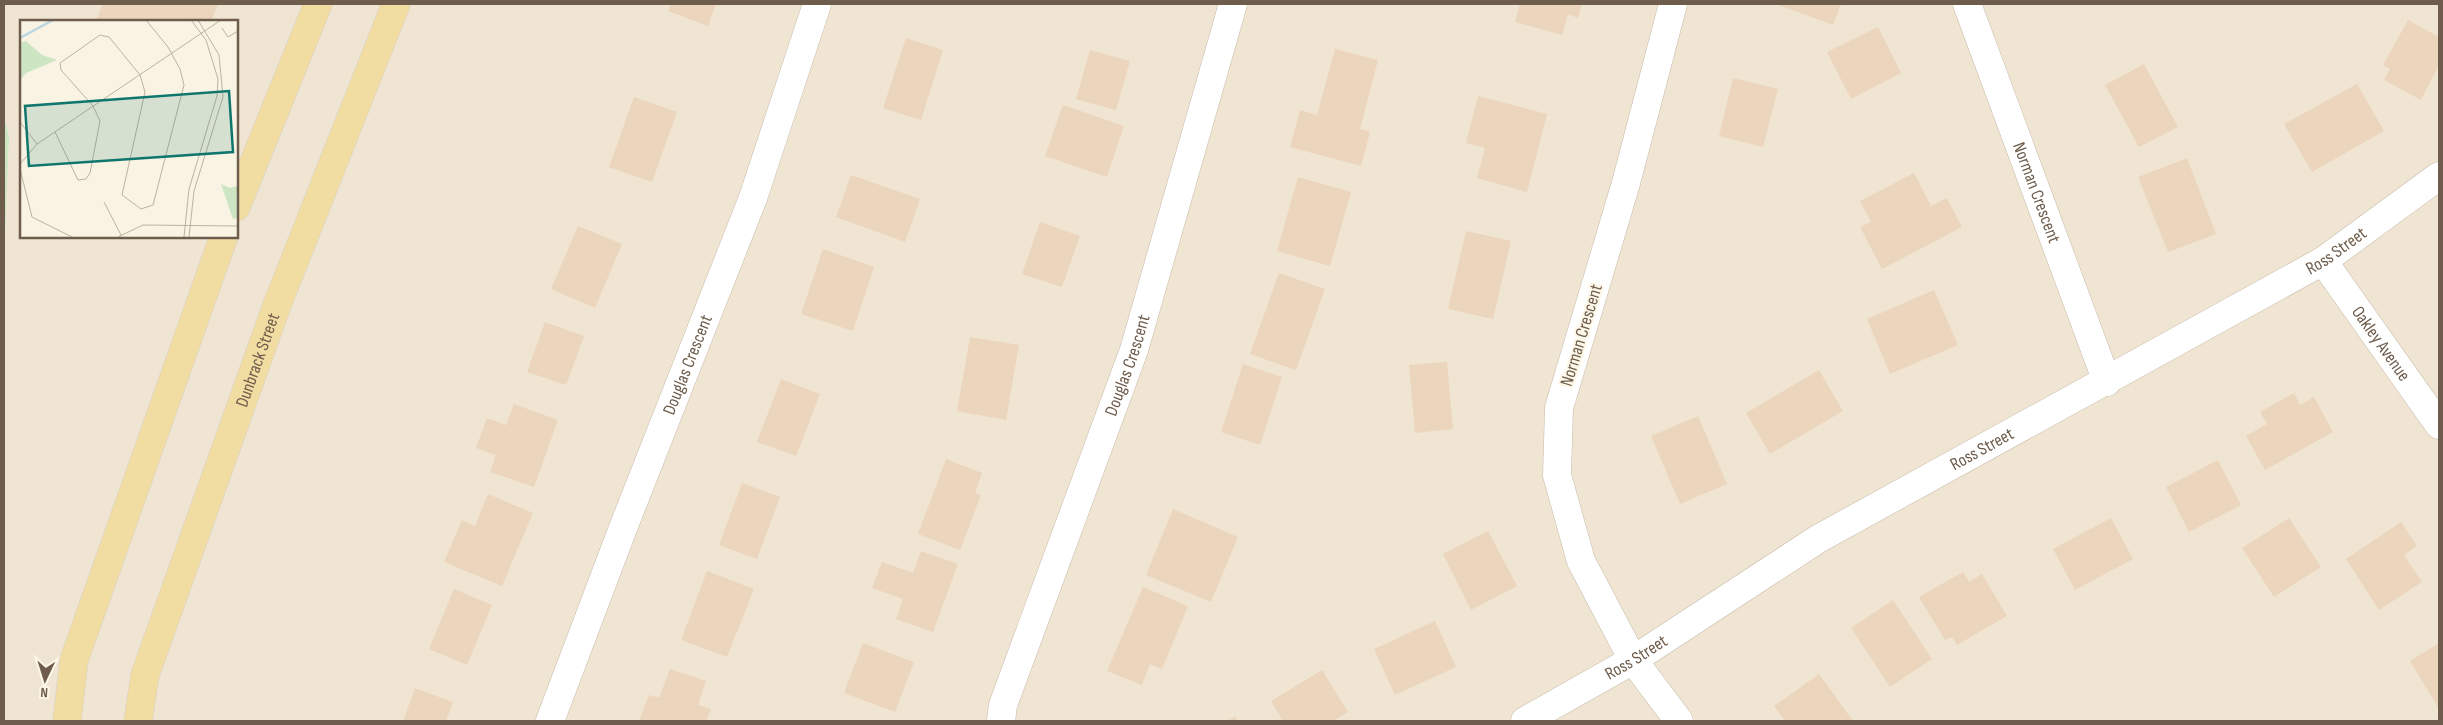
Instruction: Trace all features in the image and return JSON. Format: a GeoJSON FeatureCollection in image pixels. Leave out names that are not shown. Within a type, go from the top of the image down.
{"type":"FeatureCollection","features":[{"type":"Feature","properties":{"kind":"main road"},"geometry":{"type":"LineString","coordinates":[[238,202],[318,4]]}},
{"type":"Feature","properties":{"kind":"main road","name":"Dunbrack Street"},"geometry":{"type":"LineString","coordinates":[[138,721],[145,675],[274,314],[396,4]]}},
{"type":"Feature","properties":{"kind":"main road"},"geometry":{"type":"LineString","coordinates":[[67,721],[74,660],[223,238]]}},
{"type":"Feature","properties":{"kind":"street","name":"Douglas Crescent"},"geometry":{"type":"LineString","coordinates":[[550,721],[623,528],[753,198],[817,4]]}},
{"type":"Feature","properties":{"kind":"street","name":"Douglas Crescent"},"geometry":{"type":"LineString","coordinates":[[1001,721],[1002,705],[1134,350],[1233,4]]}},
{"type":"Feature","properties":{"kind":"street","name":"Norman Crescent"},"geometry":{"type":"LineString","coordinates":[[1674,4],[1626,183],[1559,408],[1557,476],[1581,561],[1633,660],[1679,721]]}},
{"type":"Feature","properties":{"kind":"street","name":"Norman Crescent"},"geometry":{"type":"LineString","coordinates":[[1967,4],[2106,382]]}},
{"type":"Feature","properties":{"kind":"street","name":"Ross Street"},"geometry":{"type":"LineString","coordinates":[[1525,721],[1633,660],[1818,539],[2323,261],[2439,176]]}},
{"type":"Feature","properties":{"kind":"street","name":"Oakley Avenue"},"geometry":{"type":"LineString","coordinates":[[2323,261],[2439,425]]}},
{"type":"Feature","properties":{"kind":"shaded area"},"geometry":{"type":"Polygon","coordinates":[[[5,4],[2439,4],[2439,721],[4,721],[4,237],[9,136],[4,116],[5,4]]]}},
{"type":"Feature","properties":{"kind":"green space"},"geometry":{"type":"Polygon","coordinates":[[[4,116],[9,136],[5,239],[4,237],[4,116]]]}},
{"type":"Feature","properties":{"kind":"building"},"geometry":{"type":"Polygon","coordinates":[[[103,4],[218,4],[211,20],[96,20],[103,4]]]}},
{"type":"Feature","properties":{"kind":"building"},"geometry":{"type":"Polygon","coordinates":[[[671,4],[716,4],[708,26],[668,11],[671,4]]]}},
{"type":"Feature","properties":{"kind":"building"},"geometry":{"type":"Polygon","coordinates":[[[1520,4],[1582,4],[1578,18],[1568,14],[1562,35],[1515,22],[1520,4]]]}},
{"type":"Feature","properties":{"kind":"building"},"geometry":{"type":"Polygon","coordinates":[[[1776,4],[1841,4],[1833,25],[1776,4]]]}},
{"type":"Feature","properties":{"kind":"building"},"geometry":{"type":"Polygon","coordinates":[[[2408,20],[2439,37],[2439,65],[2421,100],[2384,80],[2390,69],[2383,65],[2408,20]]]}},
{"type":"Feature","properties":{"kind":"building"},"geometry":{"type":"Polygon","coordinates":[[[1878,27],[1901,73],[1851,99],[1827,52],[1878,27]]]}},
{"type":"Feature","properties":{"kind":"building"},"geometry":{"type":"Polygon","coordinates":[[[906,38],[943,50],[921,120],[883,108],[906,38]]]}},
{"type":"Feature","properties":{"kind":"building"},"geometry":{"type":"Polygon","coordinates":[[[1335,49],[1378,60],[1360,129],[1370,132],[1361,166],[1290,147],[1300,110],[1317,115],[1335,49]]]}},
{"type":"Feature","properties":{"kind":"building"},"geometry":{"type":"Polygon","coordinates":[[[1090,50],[1130,61],[1116,110],[1076,99],[1090,50]]]}},
{"type":"Feature","properties":{"kind":"building"},"geometry":{"type":"Polygon","coordinates":[[[2144,64],[2178,127],[2139,147],[2105,85],[2144,64]]]}},
{"type":"Feature","properties":{"kind":"building"},"geometry":{"type":"Polygon","coordinates":[[[1733,78],[1778,89],[1763,147],[1719,136],[1733,78]]]}},
{"type":"Feature","properties":{"kind":"building"},"geometry":{"type":"Polygon","coordinates":[[[2357,84],[2384,131],[2312,172],[2284,124],[2357,84]]]}},
{"type":"Feature","properties":{"kind":"building"},"geometry":{"type":"Polygon","coordinates":[[[1478,96],[1547,114],[1527,192],[1477,178],[1485,148],[1466,143],[1478,96]]]}},
{"type":"Feature","properties":{"kind":"building"},"geometry":{"type":"Polygon","coordinates":[[[634,97],[677,112],[652,182],[609,167],[634,97]]]}},
{"type":"Feature","properties":{"kind":"building"},"geometry":{"type":"Polygon","coordinates":[[[1063,105],[1124,126],[1107,177],[1045,156],[1063,105]]]}},
{"type":"Feature","properties":{"kind":"building"},"geometry":{"type":"Polygon","coordinates":[[[2187,158],[2216,234],[2168,252],[2138,177],[2187,158]]]}},
{"type":"Feature","properties":{"kind":"building"},"geometry":{"type":"Polygon","coordinates":[[[1914,173],[1931,206],[1947,198],[1962,227],[1882,269],[1860,227],[1871,222],[1860,201],[1914,173]]]}},
{"type":"Feature","properties":{"kind":"building"},"geometry":{"type":"Polygon","coordinates":[[[851,175],[920,199],[905,242],[836,217],[851,175]]]}},
{"type":"Feature","properties":{"kind":"building"},"geometry":{"type":"Polygon","coordinates":[[[1298,177],[1351,192],[1330,266],[1277,251],[1298,177]]]}},
{"type":"Feature","properties":{"kind":"building"},"geometry":{"type":"Polygon","coordinates":[[[1040,222],[1080,236],[1062,287],[1022,274],[1040,222]]]}},
{"type":"Feature","properties":{"kind":"building"},"geometry":{"type":"Polygon","coordinates":[[[578,226],[622,244],[595,308],[551,289],[578,226]]]}},
{"type":"Feature","properties":{"kind":"building"},"geometry":{"type":"Polygon","coordinates":[[[1466,231],[1511,241],[1493,319],[1448,309],[1466,231]]]}},
{"type":"Feature","properties":{"kind":"building"},"geometry":{"type":"Polygon","coordinates":[[[823,249],[874,267],[853,331],[801,314],[823,249]]]}},
{"type":"Feature","properties":{"kind":"building"},"geometry":{"type":"Polygon","coordinates":[[[1279,273],[1325,289],[1296,370],[1250,354],[1279,273]]]}},
{"type":"Feature","properties":{"kind":"building"},"geometry":{"type":"Polygon","coordinates":[[[1934,290],[1958,345],[1890,374],[1867,319],[1934,290]]]}},
{"type":"Feature","properties":{"kind":"building"},"geometry":{"type":"Polygon","coordinates":[[[545,322],[584,336],[566,385],[527,372],[545,322]]]}},
{"type":"Feature","properties":{"kind":"building"},"geometry":{"type":"Polygon","coordinates":[[[970,337],[1019,345],[1006,420],[957,411],[970,337]]]}},
{"type":"Feature","properties":{"kind":"building"},"geometry":{"type":"Polygon","coordinates":[[[1447,362],[1453,429],[1415,433],[1409,365],[1447,362]]]}},
{"type":"Feature","properties":{"kind":"building"},"geometry":{"type":"Polygon","coordinates":[[[1243,364],[1282,377],[1260,445],[1221,432],[1243,364]]]}},
{"type":"Feature","properties":{"kind":"building"},"geometry":{"type":"Polygon","coordinates":[[[1819,370],[1843,411],[1770,454],[1746,413],[1819,370]]]}},
{"type":"Feature","properties":{"kind":"building"},"geometry":{"type":"Polygon","coordinates":[[[781,379],[820,394],[796,456],[757,442],[781,379]]]}},
{"type":"Feature","properties":{"kind":"building"},"geometry":{"type":"Polygon","coordinates":[[[2294,393],[2300,405],[2314,397],[2333,432],[2265,470],[2246,436],[2267,424],[2260,412],[2294,393]]]}},
{"type":"Feature","properties":{"kind":"building"},"geometry":{"type":"Polygon","coordinates":[[[514,404],[558,420],[534,487],[490,472],[496,455],[476,448],[487,418],[506,425],[514,404]]]}},
{"type":"Feature","properties":{"kind":"building"},"geometry":{"type":"Polygon","coordinates":[[[1698,416],[1727,484],[1680,504],[1651,436],[1698,416]]]}},
{"type":"Feature","properties":{"kind":"building"},"geometry":{"type":"Polygon","coordinates":[[[946,459],[982,473],[975,493],[981,495],[960,550],[918,534],[946,459]]]}},
{"type":"Feature","properties":{"kind":"building"},"geometry":{"type":"Polygon","coordinates":[[[2218,460],[2241,505],[2189,532],[2166,487],[2218,460]]]}},
{"type":"Feature","properties":{"kind":"building"},"geometry":{"type":"Polygon","coordinates":[[[742,483],[780,497],[757,559],[719,545],[742,483]]]}},
{"type":"Feature","properties":{"kind":"building"},"geometry":{"type":"Polygon","coordinates":[[[488,494],[533,513],[502,586],[444,562],[462,520],[475,526],[488,494]]]}},
{"type":"Feature","properties":{"kind":"building"},"geometry":{"type":"Polygon","coordinates":[[[1173,509],[1238,537],[1211,602],[1146,575],[1173,509]]]}},
{"type":"Feature","properties":{"kind":"building"},"geometry":{"type":"Polygon","coordinates":[[[2111,518],[2133,559],[2075,590],[2053,549],[2111,518]]]}},
{"type":"Feature","properties":{"kind":"building"},"geometry":{"type":"Polygon","coordinates":[[[2289,518],[2321,567],[2274,597],[2242,548],[2289,518]]]}},
{"type":"Feature","properties":{"kind":"building"},"geometry":{"type":"Polygon","coordinates":[[[2401,522],[2417,546],[2404,555],[2422,582],[2379,610],[2346,559],[2401,522]]]}},
{"type":"Feature","properties":{"kind":"building"},"geometry":{"type":"Polygon","coordinates":[[[1488,531],[1517,586],[1471,610],[1443,554],[1488,531]]]}},
{"type":"Feature","properties":{"kind":"building"},"geometry":{"type":"Polygon","coordinates":[[[921,551],[958,564],[933,632],[896,619],[903,599],[872,588],[882,562],[913,573],[921,551]]]}},
{"type":"Feature","properties":{"kind":"building"},"geometry":{"type":"Polygon","coordinates":[[[707,571],[754,589],[727,657],[681,640],[707,571]]]}},
{"type":"Feature","properties":{"kind":"building"},"geometry":{"type":"Polygon","coordinates":[[[1963,572],[1969,582],[1982,574],[2007,616],[1957,645],[1952,637],[1945,640],[1919,597],[1963,572]]]}},
{"type":"Feature","properties":{"kind":"building"},"geometry":{"type":"Polygon","coordinates":[[[1143,587],[1188,606],[1162,669],[1150,664],[1142,685],[1107,671],[1143,587]]]}},
{"type":"Feature","properties":{"kind":"building"},"geometry":{"type":"Polygon","coordinates":[[[454,589],[492,605],[467,665],[429,649],[454,589]]]}},
{"type":"Feature","properties":{"kind":"building"},"geometry":{"type":"Polygon","coordinates":[[[1893,600],[1932,659],[1890,687],[1851,628],[1893,600]]]}},
{"type":"Feature","properties":{"kind":"building"},"geometry":{"type":"Polygon","coordinates":[[[1435,621],[1456,667],[1395,695],[1374,649],[1435,621]]]}},
{"type":"Feature","properties":{"kind":"building"},"geometry":{"type":"Polygon","coordinates":[[[863,643],[914,662],[895,712],[844,693],[863,643]]]}},
{"type":"Feature","properties":{"kind":"building"},"geometry":{"type":"Polygon","coordinates":[[[2439,643],[2439,709],[2410,661],[2439,643]]]}},
{"type":"Feature","properties":{"kind":"building"},"geometry":{"type":"Polygon","coordinates":[[[670,669],[706,681],[698,705],[711,709],[706,721],[639,721],[649,695],[659,698],[670,669]]]}},
{"type":"Feature","properties":{"kind":"building"},"geometry":{"type":"Polygon","coordinates":[[[1322,670],[1348,712],[1333,721],[1283,721],[1271,701],[1322,670]]]}},
{"type":"Feature","properties":{"kind":"building"},"geometry":{"type":"Polygon","coordinates":[[[1819,674],[1853,721],[1785,721],[1774,706],[1819,674]]]}},
{"type":"Feature","properties":{"kind":"building"},"geometry":{"type":"Polygon","coordinates":[[[415,688],[453,702],[446,721],[403,721],[415,688]]]}},
{"type":"Feature","properties":{"kind":"building"},"geometry":{"type":"Polygon","coordinates":[[[1235,717],[1238,721],[1226,721],[1235,717]]]}}]}
